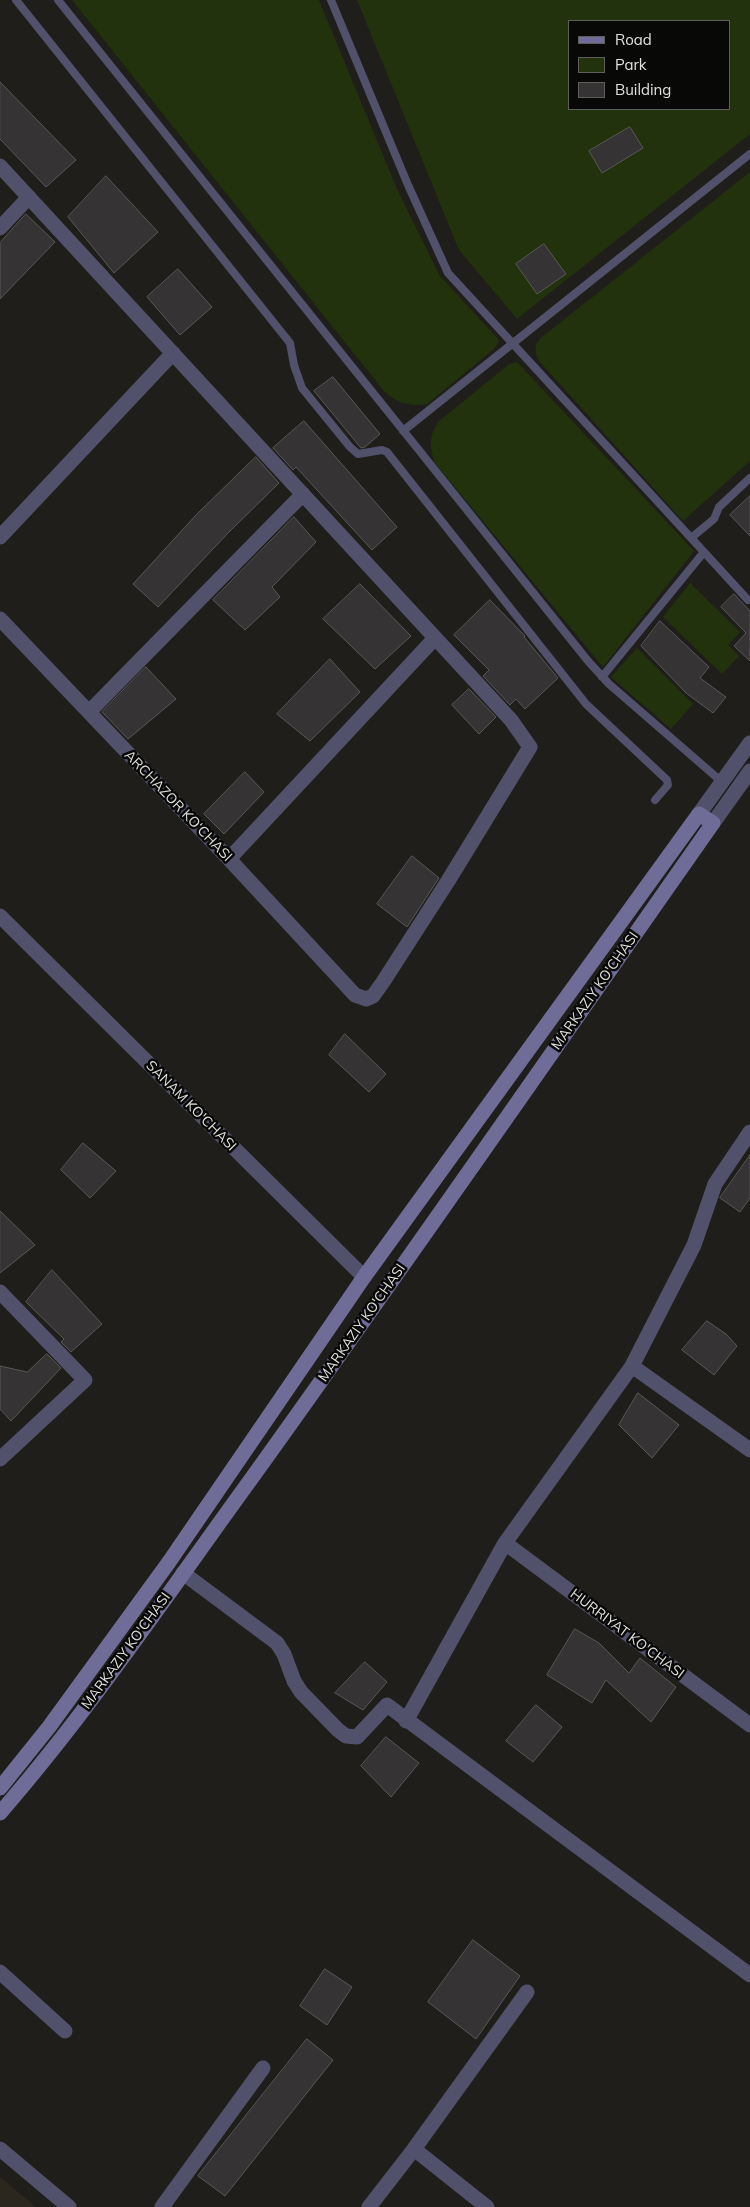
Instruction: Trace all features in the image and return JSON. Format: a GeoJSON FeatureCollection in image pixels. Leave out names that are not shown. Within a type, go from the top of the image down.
{"type":"FeatureCollection","features":[{"type":"Feature","properties":{"kind":"street"},"geometry":{"type":"LineString","coordinates":[[0,166],[435,638],[229,859]]}},
{"type":"Feature","properties":{"kind":"street"},"geometry":{"type":"LineString","coordinates":[[0,228],[28,197]]}},
{"type":"Feature","properties":{"kind":"street"},"geometry":{"type":"LineString","coordinates":[[0,538],[173,353]]}},
{"type":"Feature","properties":{"kind":"street"},"geometry":{"type":"LineString","coordinates":[[89,712],[303,494]]}},
{"type":"Feature","properties":{"kind":"street","name":"ARCHAZOR KO‘CHASI"},"geometry":{"type":"LineString","coordinates":[[0,619],[229,859],[354,995],[366,999],[373,996],[383,982],[448,881],[530,747],[511,720],[435,638]]}},
{"type":"Feature","properties":{"kind":"street"},"geometry":{"type":"LineString","coordinates":[[750,743],[699,814],[713,823],[750,771]]}},
{"type":"Feature","properties":{"kind":"street","name":"MARKAZIY KO'CHASI"},"geometry":{"type":"LineString","coordinates":[[0,1788],[50,1727],[169,1562],[364,1277],[699,814]]}},
{"type":"Feature","properties":{"kind":"street","name":"MARKAZIY KO'CHASI"},"geometry":{"type":"LineString","coordinates":[[0,1813],[84,1710],[183,1573],[384,1293],[713,823]]}},
{"type":"Feature","properties":{"kind":"street","name":"SANAM KO'CHASI"},"geometry":{"type":"LineString","coordinates":[[0,916],[364,1277],[384,1293]]}},
{"type":"Feature","properties":{"kind":"street"},"geometry":{"type":"LineString","coordinates":[[473,1127],[490,1140]]}},
{"type":"Feature","properties":{"kind":"street"},"geometry":{"type":"LineString","coordinates":[[406,1721],[505,1543],[632,1366],[694,1244],[715,1184],[750,1132]]}},
{"type":"Feature","properties":{"kind":"street"},"geometry":{"type":"LineString","coordinates":[[0,1292],[85,1380],[0,1459]]}},
{"type":"Feature","properties":{"kind":"street"},"geometry":{"type":"LineString","coordinates":[[632,1366],[750,1450]]}},
{"type":"Feature","properties":{"kind":"street","name":"HURRIYAT KO'CHASI"},"geometry":{"type":"LineString","coordinates":[[505,1543],[750,1725]]}},
{"type":"Feature","properties":{"kind":"street"},"geometry":{"type":"LineString","coordinates":[[169,1562],[277,1643],[301,1692],[346,1736],[357,1737],[387,1705],[750,1975]]}},
{"type":"Feature","properties":{"kind":"street"},"geometry":{"type":"LineString","coordinates":[[0,1972],[66,2031]]}},
{"type":"Feature","properties":{"kind":"street"},"geometry":{"type":"LineString","coordinates":[[369,2207],[414,2149],[527,1992]]}},
{"type":"Feature","properties":{"kind":"street"},"geometry":{"type":"LineString","coordinates":[[162,2207],[263,2068]]}},
{"type":"Feature","properties":{"kind":"street"},"geometry":{"type":"LineString","coordinates":[[0,2149],[68,2207]]}},
{"type":"Feature","properties":{"kind":"street"},"geometry":{"type":"LineString","coordinates":[[414,2149],[487,2207]]}},
{"type":"Feature","properties":{"kind":"lane"},"geometry":{"type":"LineString","coordinates":[[16,0],[290,343],[294,365],[302,388],[350,447],[358,454],[382,450],[387,452],[586,704],[667,780],[668,785],[655,800]]}},
{"type":"Feature","properties":{"kind":"lane"},"geometry":{"type":"LineString","coordinates":[[58,0],[602,677],[722,782]]}},
{"type":"Feature","properties":{"kind":"lane"},"geometry":{"type":"LineString","coordinates":[[331,0],[408,185],[448,273],[748,600]]}},
{"type":"Feature","properties":{"kind":"lane"},"geometry":{"type":"LineString","coordinates":[[404,431],[750,154]]}},
{"type":"Feature","properties":{"kind":"lane"},"geometry":{"type":"LineString","coordinates":[[691,538],[714,519],[720,506],[750,478]]}},
{"type":"Feature","properties":{"kind":"lane"},"geometry":{"type":"LineString","coordinates":[[602,677],[704,552]]}},
{"type":"Feature","properties":{"kind":"shaded area"},"geometry":{"type":"Polygon","coordinates":[[[0,2177],[36,2207],[0,2207],[0,2177]]]}},
{"type":"Feature","properties":{"kind":"green space"},"geometry":{"type":"Polygon","coordinates":[[[72,0],[319,0],[397,189],[440,276],[499,340],[495,348],[427,404],[415,405],[399,401],[384,391],[72,0]]]}},
{"type":"Feature","properties":{"kind":"green space"},"geometry":{"type":"Polygon","coordinates":[[[357,0],[750,0],[750,134],[517,319],[459,250],[357,0]]]}},
{"type":"Feature","properties":{"kind":"green space"},"geometry":{"type":"Polygon","coordinates":[[[750,172],[750,461],[683,521],[539,361],[536,354],[537,342],[750,172]]]}},
{"type":"Feature","properties":{"kind":"green space"},"geometry":{"type":"Polygon","coordinates":[[[517,362],[694,551],[603,667],[435,463],[433,457],[432,437],[438,422],[508,365],[517,362]]]}},
{"type":"Feature","properties":{"kind":"green space"},"geometry":{"type":"Polygon","coordinates":[[[690,583],[740,632],[728,645],[739,656],[722,674],[663,617],[690,583]]]}},
{"type":"Feature","properties":{"kind":"green space"},"geometry":{"type":"Polygon","coordinates":[[[637,648],[693,704],[671,729],[611,677],[637,648]]]}},
{"type":"Feature","properties":{"kind":"building"},"geometry":{"type":"Polygon","coordinates":[[[0,82],[76,160],[46,187],[0,139],[0,82]]]}},
{"type":"Feature","properties":{"kind":"building"},"geometry":{"type":"Polygon","coordinates":[[[630,127],[643,148],[602,173],[589,151],[630,127]]]}},
{"type":"Feature","properties":{"kind":"building"},"geometry":{"type":"Polygon","coordinates":[[[106,176],[158,232],[114,273],[68,217],[106,176]]]}},
{"type":"Feature","properties":{"kind":"building"},"geometry":{"type":"Polygon","coordinates":[[[26,214],[55,242],[0,299],[0,243],[26,214]]]}},
{"type":"Feature","properties":{"kind":"building"},"geometry":{"type":"Polygon","coordinates":[[[544,244],[566,274],[537,294],[516,264],[544,244]]]}},
{"type":"Feature","properties":{"kind":"building"},"geometry":{"type":"Polygon","coordinates":[[[178,269],[212,307],[180,335],[147,297],[178,269]]]}},
{"type":"Feature","properties":{"kind":"building"},"geometry":{"type":"Polygon","coordinates":[[[333,377],[380,434],[365,447],[361,448],[314,391],[333,377]]]}},
{"type":"Feature","properties":{"kind":"building"},"geometry":{"type":"Polygon","coordinates":[[[304,421],[397,527],[372,550],[296,467],[293,470],[273,448],[304,421]]]}},
{"type":"Feature","properties":{"kind":"building"},"geometry":{"type":"Polygon","coordinates":[[[256,457],[279,483],[230,531],[158,607],[133,584],[196,515],[256,457]]]}},
{"type":"Feature","properties":{"kind":"building"},"geometry":{"type":"Polygon","coordinates":[[[750,496],[750,536],[730,515],[750,496]]]}},
{"type":"Feature","properties":{"kind":"building"},"geometry":{"type":"Polygon","coordinates":[[[294,517],[316,542],[272,587],[280,597],[245,630],[213,600],[294,517]]]}},
{"type":"Feature","properties":{"kind":"building"},"geometry":{"type":"Polygon","coordinates":[[[360,584],[411,636],[375,669],[323,619],[360,584]]]}},
{"type":"Feature","properties":{"kind":"building"},"geometry":{"type":"Polygon","coordinates":[[[734,594],[750,611],[750,661],[734,646],[746,633],[721,607],[734,594]]]}},
{"type":"Feature","properties":{"kind":"building"},"geometry":{"type":"Polygon","coordinates":[[[490,600],[525,636],[558,678],[525,709],[516,699],[510,705],[483,676],[489,670],[454,635],[490,600]]]}},
{"type":"Feature","properties":{"kind":"building"},"geometry":{"type":"Polygon","coordinates":[[[660,621],[709,667],[700,678],[726,697],[713,713],[686,693],[641,646],[660,621]]]}},
{"type":"Feature","properties":{"kind":"building"},"geometry":{"type":"Polygon","coordinates":[[[330,659],[360,692],[310,741],[277,714],[330,659]]]}},
{"type":"Feature","properties":{"kind":"building"},"geometry":{"type":"Polygon","coordinates":[[[146,667],[176,699],[128,739],[102,712],[146,667]]]}},
{"type":"Feature","properties":{"kind":"building"},"geometry":{"type":"Polygon","coordinates":[[[469,689],[496,717],[479,734],[452,705],[469,689]]]}},
{"type":"Feature","properties":{"kind":"building"},"geometry":{"type":"Polygon","coordinates":[[[245,772],[264,792],[224,834],[204,814],[245,772]]]}},
{"type":"Feature","properties":{"kind":"building"},"geometry":{"type":"Polygon","coordinates":[[[412,856],[439,878],[407,927],[377,904],[412,856]]]}},
{"type":"Feature","properties":{"kind":"building"},"geometry":{"type":"Polygon","coordinates":[[[345,1034],[386,1074],[369,1092],[329,1055],[345,1034]]]}},
{"type":"Feature","properties":{"kind":"building"},"geometry":{"type":"Polygon","coordinates":[[[83,1143],[116,1171],[90,1198],[61,1170],[83,1143]]]}},
{"type":"Feature","properties":{"kind":"building"},"geometry":{"type":"Polygon","coordinates":[[[750,1155],[750,1198],[740,1212],[720,1198],[750,1155]]]}},
{"type":"Feature","properties":{"kind":"building"},"geometry":{"type":"Polygon","coordinates":[[[0,1211],[35,1245],[0,1273],[0,1211]]]}},
{"type":"Feature","properties":{"kind":"building"},"geometry":{"type":"Polygon","coordinates":[[[52,1270],[102,1324],[71,1352],[61,1342],[64,1339],[26,1302],[52,1270]]]}},
{"type":"Feature","properties":{"kind":"building"},"geometry":{"type":"Polygon","coordinates":[[[707,1321],[726,1334],[737,1346],[714,1375],[682,1350],[707,1321]]]}},
{"type":"Feature","properties":{"kind":"building"},"geometry":{"type":"Polygon","coordinates":[[[47,1354],[61,1368],[11,1421],[0,1409],[0,1366],[27,1372],[47,1354]]]}},
{"type":"Feature","properties":{"kind":"building"},"geometry":{"type":"Polygon","coordinates":[[[638,1393],[679,1425],[652,1458],[619,1425],[638,1393]]]}},
{"type":"Feature","properties":{"kind":"building"},"geometry":{"type":"Polygon","coordinates":[[[575,1629],[599,1643],[629,1673],[640,1658],[676,1687],[651,1722],[606,1680],[592,1703],[547,1675],[575,1629]]]}},
{"type":"Feature","properties":{"kind":"building"},"geometry":{"type":"Polygon","coordinates":[[[365,1662],[387,1682],[363,1710],[335,1693],[365,1662]]]}},
{"type":"Feature","properties":{"kind":"building"},"geometry":{"type":"Polygon","coordinates":[[[536,1705],[562,1727],[533,1762],[506,1741],[536,1705]]]}},
{"type":"Feature","properties":{"kind":"building"},"geometry":{"type":"Polygon","coordinates":[[[386,1737],[419,1763],[391,1797],[361,1766],[386,1737]]]}},
{"type":"Feature","properties":{"kind":"building"},"geometry":{"type":"Polygon","coordinates":[[[473,1940],[520,1976],[476,2039],[428,2002],[473,1940]]]}},
{"type":"Feature","properties":{"kind":"building"},"geometry":{"type":"Polygon","coordinates":[[[325,1969],[352,1987],[327,2025],[300,2006],[325,1969]]]}},
{"type":"Feature","properties":{"kind":"building"},"geometry":{"type":"Polygon","coordinates":[[[307,2039],[333,2060],[225,2196],[198,2176],[307,2039]]]}}]}
